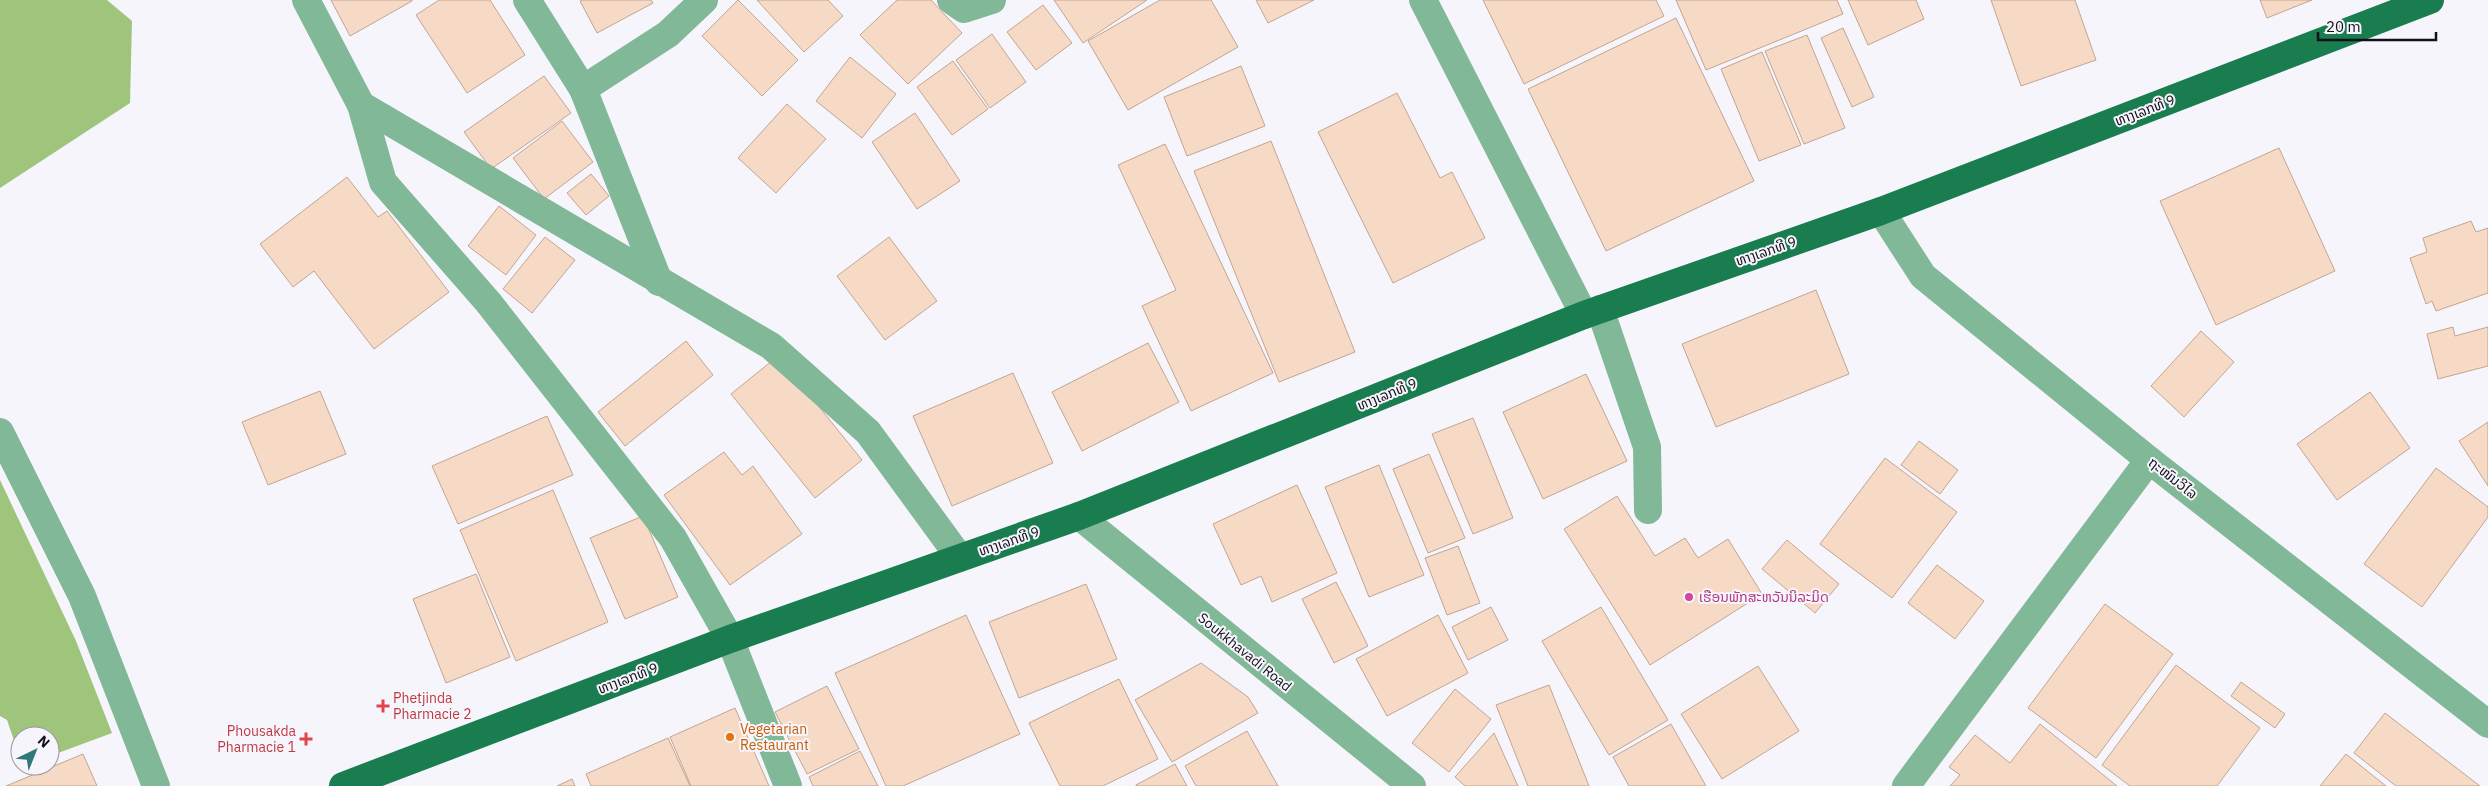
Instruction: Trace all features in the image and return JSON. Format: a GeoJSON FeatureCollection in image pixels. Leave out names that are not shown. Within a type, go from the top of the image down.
{"type":"FeatureCollection","features":[{"type":"Feature","properties":{"kind":"main road","name":"ທາງເລກທີ 9"},"geometry":{"type":"LineString","coordinates":[[343,786],[730,639],[1079,516],[1592,312],[1881,211],[2430,0]]}},
{"type":"Feature","properties":{"kind":"street"},"geometry":{"type":"LineString","coordinates":[[306,0],[361,105],[383,182],[488,302],[673,538],[730,639],[788,786]]}},
{"type":"Feature","properties":{"kind":"street"},"geometry":{"type":"LineString","coordinates":[[527,0],[583,89],[658,282]]}},
{"type":"Feature","properties":{"kind":"street"},"geometry":{"type":"LineString","coordinates":[[583,89],[668,34],[704,0]]}},
{"type":"Feature","properties":{"kind":"street"},"geometry":{"type":"LineString","coordinates":[[951,0],[964,9],[992,0]]}},
{"type":"Feature","properties":{"kind":"street"},"geometry":{"type":"LineString","coordinates":[[1423,0],[1592,312],[1647,447],[1648,510]]}},
{"type":"Feature","properties":{"kind":"street"},"geometry":{"type":"LineString","coordinates":[[361,105],[658,282],[771,346],[868,432],[960,558]]}},
{"type":"Feature","properties":{"kind":"street","name":"ຖະໜົນວິໄລ"},"geometry":{"type":"LineString","coordinates":[[1881,211],[1923,276],[2149,460],[2488,724]]}},
{"type":"Feature","properties":{"kind":"street"},"geometry":{"type":"LineString","coordinates":[[0,432],[82,596],[156,786]]}},
{"type":"Feature","properties":{"kind":"street"},"geometry":{"type":"LineString","coordinates":[[1906,786],[2149,460]]}},
{"type":"Feature","properties":{"kind":"street","name":"Soukkhavadi Road"},"geometry":{"type":"LineString","coordinates":[[1079,516],[1401,783]]}},
{"type":"Feature","properties":{"kind":"green space"},"geometry":{"type":"Polygon","coordinates":[[[0,0],[107,0],[132,21],[130,103],[0,188],[0,0]]]}},
{"type":"Feature","properties":{"kind":"green space"},"geometry":{"type":"Polygon","coordinates":[[[0,480],[76,641],[112,733],[60,752],[60,726],[10,726],[10,729],[7,720],[0,716],[0,480]]]}},
{"type":"Feature","properties":{"kind":"building"},"geometry":{"type":"Polygon","coordinates":[[[331,0],[412,0],[412,1],[350,36],[331,0]]]}},
{"type":"Feature","properties":{"kind":"building"},"geometry":{"type":"Polygon","coordinates":[[[439,0],[490,0],[525,55],[467,93],[416,15],[439,0]]]}},
{"type":"Feature","properties":{"kind":"building"},"geometry":{"type":"Polygon","coordinates":[[[651,0],[653,3],[597,33],[580,1],[651,0]]]}},
{"type":"Feature","properties":{"kind":"building"},"geometry":{"type":"Polygon","coordinates":[[[738,0],[798,60],[762,96],[702,36],[738,0]]]}},
{"type":"Feature","properties":{"kind":"building"},"geometry":{"type":"Polygon","coordinates":[[[757,0],[828,0],[843,16],[804,52],[757,0]]]}},
{"type":"Feature","properties":{"kind":"building"},"geometry":{"type":"Polygon","coordinates":[[[897,0],[931,0],[962,33],[908,84],[860,35],[897,0]]]}},
{"type":"Feature","properties":{"kind":"building"},"geometry":{"type":"Polygon","coordinates":[[[1054,0],[1147,0],[1083,43],[1054,0]]]}},
{"type":"Feature","properties":{"kind":"building"},"geometry":{"type":"Polygon","coordinates":[[[1160,0],[1211,0],[1238,47],[1128,110],[1088,41],[1160,0]]]}},
{"type":"Feature","properties":{"kind":"building"},"geometry":{"type":"Polygon","coordinates":[[[1256,0],[1314,0],[1268,23],[1256,0]]]}},
{"type":"Feature","properties":{"kind":"building"},"geometry":{"type":"Polygon","coordinates":[[[1483,0],[1656,0],[1664,16],[1524,84],[1483,0]]]}},
{"type":"Feature","properties":{"kind":"building"},"geometry":{"type":"Polygon","coordinates":[[[1676,0],[1837,0],[1843,14],[1706,70],[1676,0]]]}},
{"type":"Feature","properties":{"kind":"building"},"geometry":{"type":"Polygon","coordinates":[[[1848,0],[1916,0],[1924,19],[1868,45],[1848,0]]]}},
{"type":"Feature","properties":{"kind":"building"},"geometry":{"type":"Polygon","coordinates":[[[1991,0],[2075,0],[2096,60],[2021,86],[1991,0]]]}},
{"type":"Feature","properties":{"kind":"building"},"geometry":{"type":"Polygon","coordinates":[[[2260,0],[2312,0],[2267,18],[2260,0]]]}},
{"type":"Feature","properties":{"kind":"building"},"geometry":{"type":"Polygon","coordinates":[[[1043,5],[1072,43],[1036,70],[1007,32],[1043,5]]]}},
{"type":"Feature","properties":{"kind":"building"},"geometry":{"type":"Polygon","coordinates":[[[1676,18],[1754,181],[1606,251],[1528,89],[1676,18]]]}},
{"type":"Feature","properties":{"kind":"building"},"geometry":{"type":"Polygon","coordinates":[[[1843,28],[1874,97],[1852,107],[1821,38],[1843,28]]]}},
{"type":"Feature","properties":{"kind":"building"},"geometry":{"type":"Polygon","coordinates":[[[992,34],[1026,82],[990,108],[956,60],[992,34]]]}},
{"type":"Feature","properties":{"kind":"building"},"geometry":{"type":"Polygon","coordinates":[[[1807,35],[1845,128],[1804,144],[1765,51],[1807,35]]]}},
{"type":"Feature","properties":{"kind":"building"},"geometry":{"type":"Polygon","coordinates":[[[1762,52],[1801,145],[1759,161],[1721,69],[1762,52]]]}},
{"type":"Feature","properties":{"kind":"building"},"geometry":{"type":"Polygon","coordinates":[[[850,57],[896,94],[862,138],[816,101],[850,57]]]}},
{"type":"Feature","properties":{"kind":"building"},"geometry":{"type":"Polygon","coordinates":[[[953,61],[988,109],[952,135],[917,87],[953,61]]]}},
{"type":"Feature","properties":{"kind":"building"},"geometry":{"type":"Polygon","coordinates":[[[1241,66],[1265,126],[1187,156],[1164,97],[1241,66]]]}},
{"type":"Feature","properties":{"kind":"building"},"geometry":{"type":"Polygon","coordinates":[[[544,76],[571,113],[491,169],[464,132],[544,76]]]}},
{"type":"Feature","properties":{"kind":"building"},"geometry":{"type":"Polygon","coordinates":[[[1397,93],[1440,178],[1452,172],[1485,238],[1393,283],[1318,132],[1397,93]]]}},
{"type":"Feature","properties":{"kind":"building"},"geometry":{"type":"Polygon","coordinates":[[[787,104],[826,139],[776,193],[738,158],[787,104]]]}},
{"type":"Feature","properties":{"kind":"building"},"geometry":{"type":"Polygon","coordinates":[[[915,113],[960,181],[917,209],[872,142],[915,113]]]}},
{"type":"Feature","properties":{"kind":"building"},"geometry":{"type":"Polygon","coordinates":[[[562,121],[593,162],[544,199],[513,158],[562,121]]]}},
{"type":"Feature","properties":{"kind":"building"},"geometry":{"type":"Polygon","coordinates":[[[1271,141],[1355,352],[1279,382],[1194,171],[1271,141]]]}},
{"type":"Feature","properties":{"kind":"building"},"geometry":{"type":"Polygon","coordinates":[[[1165,144],[1273,373],[1191,411],[1142,306],[1176,290],[1118,165],[1165,144]]]}},
{"type":"Feature","properties":{"kind":"building"},"geometry":{"type":"Polygon","coordinates":[[[2279,148],[2335,271],[2216,325],[2160,201],[2279,148]]]}},
{"type":"Feature","properties":{"kind":"building"},"geometry":{"type":"Polygon","coordinates":[[[591,174],[609,196],[586,215],[567,193],[591,174]]]}},
{"type":"Feature","properties":{"kind":"building"},"geometry":{"type":"Polygon","coordinates":[[[347,177],[378,217],[387,211],[449,292],[374,349],[314,271],[293,287],[260,244],[347,177]]]}},
{"type":"Feature","properties":{"kind":"building"},"geometry":{"type":"Polygon","coordinates":[[[499,206],[536,235],[506,275],[468,246],[499,206]]]}},
{"type":"Feature","properties":{"kind":"building"},"geometry":{"type":"Polygon","coordinates":[[[2471,221],[2476,232],[2488,228],[2488,293],[2436,311],[2432,301],[2426,304],[2410,258],[2427,252],[2423,238],[2471,221]]]}},
{"type":"Feature","properties":{"kind":"building"},"geometry":{"type":"Polygon","coordinates":[[[545,237],[575,260],[532,313],[503,289],[545,237]]]}},
{"type":"Feature","properties":{"kind":"building"},"geometry":{"type":"Polygon","coordinates":[[[889,237],[937,301],[885,340],[837,276],[889,237]]]}},
{"type":"Feature","properties":{"kind":"building"},"geometry":{"type":"Polygon","coordinates":[[[1816,290],[1849,374],[1716,427],[1682,344],[1816,290]]]}},
{"type":"Feature","properties":{"kind":"building"},"geometry":{"type":"Polygon","coordinates":[[[2453,327],[2455,336],[2488,327],[2488,366],[2438,379],[2427,334],[2453,327]]]}},
{"type":"Feature","properties":{"kind":"building"},"geometry":{"type":"Polygon","coordinates":[[[2201,331],[2234,362],[2184,417],[2151,386],[2201,331]]]}},
{"type":"Feature","properties":{"kind":"building"},"geometry":{"type":"Polygon","coordinates":[[[686,341],[713,375],[625,446],[598,412],[686,341]]]}},
{"type":"Feature","properties":{"kind":"building"},"geometry":{"type":"Polygon","coordinates":[[[1148,343],[1179,402],[1082,451],[1052,392],[1148,343]]]}},
{"type":"Feature","properties":{"kind":"building"},"geometry":{"type":"Polygon","coordinates":[[[778,356],[862,460],[815,498],[731,394],[778,356]]]}},
{"type":"Feature","properties":{"kind":"building"},"geometry":{"type":"Polygon","coordinates":[[[1013,373],[1053,463],[952,506],[913,416],[1013,373]]]}},
{"type":"Feature","properties":{"kind":"building"},"geometry":{"type":"Polygon","coordinates":[[[1586,374],[1627,461],[1543,499],[1503,412],[1586,374]]]}},
{"type":"Feature","properties":{"kind":"building"},"geometry":{"type":"Polygon","coordinates":[[[320,391],[346,454],[268,485],[242,422],[320,391]]]}},
{"type":"Feature","properties":{"kind":"building"},"geometry":{"type":"Polygon","coordinates":[[[2370,392],[2410,448],[2337,500],[2297,444],[2370,392]]]}},
{"type":"Feature","properties":{"kind":"building"},"geometry":{"type":"Polygon","coordinates":[[[547,416],[573,475],[458,524],[432,466],[547,416]]]}},
{"type":"Feature","properties":{"kind":"building"},"geometry":{"type":"Polygon","coordinates":[[[1473,418],[1513,518],[1473,534],[1432,434],[1473,418]]]}},
{"type":"Feature","properties":{"kind":"building"},"geometry":{"type":"Polygon","coordinates":[[[2488,422],[2488,486],[2459,441],[2488,422]]]}},
{"type":"Feature","properties":{"kind":"building"},"geometry":{"type":"Polygon","coordinates":[[[1919,441],[1958,470],[1940,494],[1901,465],[1919,441]]]}},
{"type":"Feature","properties":{"kind":"building"},"geometry":{"type":"Polygon","coordinates":[[[724,452],[742,475],[753,466],[802,534],[730,585],[664,495],[724,452]]]}},
{"type":"Feature","properties":{"kind":"building"},"geometry":{"type":"Polygon","coordinates":[[[1429,454],[1465,538],[1428,553],[1393,469],[1429,454]]]}},
{"type":"Feature","properties":{"kind":"building"},"geometry":{"type":"Polygon","coordinates":[[[1885,458],[1957,512],[1892,598],[1820,544],[1885,458]]]}},
{"type":"Feature","properties":{"kind":"building"},"geometry":{"type":"Polygon","coordinates":[[[1379,465],[1424,575],[1369,597],[1325,487],[1379,465]]]}},
{"type":"Feature","properties":{"kind":"building"},"geometry":{"type":"Polygon","coordinates":[[[2436,468],[2488,507],[2488,517],[2422,607],[2364,564],[2436,468]]]}},
{"type":"Feature","properties":{"kind":"building"},"geometry":{"type":"Polygon","coordinates":[[[1297,485],[1337,573],[1272,602],[1261,576],[1241,585],[1213,524],[1297,485]]]}},
{"type":"Feature","properties":{"kind":"building"},"geometry":{"type":"Polygon","coordinates":[[[553,490],[608,622],[516,661],[460,530],[553,490]]]}},
{"type":"Feature","properties":{"kind":"building"},"geometry":{"type":"Polygon","coordinates":[[[1617,496],[1655,556],[1685,538],[1698,558],[1728,539],[1762,594],[1650,665],[1564,529],[1617,496]]]}},
{"type":"Feature","properties":{"kind":"building"},"geometry":{"type":"Polygon","coordinates":[[[643,516],[678,597],[625,619],[590,538],[643,516]]]}},
{"type":"Feature","properties":{"kind":"building"},"geometry":{"type":"Polygon","coordinates":[[[1787,540],[1839,584],[1815,613],[1762,569],[1787,540]]]}},
{"type":"Feature","properties":{"kind":"building"},"geometry":{"type":"Polygon","coordinates":[[[1458,546],[1480,603],[1447,615],[1425,558],[1458,546]]]}},
{"type":"Feature","properties":{"kind":"building"},"geometry":{"type":"Polygon","coordinates":[[[1937,565],[1984,601],[1955,639],[1908,603],[1937,565]]]}},
{"type":"Feature","properties":{"kind":"building"},"geometry":{"type":"Polygon","coordinates":[[[476,574],[510,657],[446,683],[413,599],[476,574]]]}},
{"type":"Feature","properties":{"kind":"building"},"geometry":{"type":"Polygon","coordinates":[[[1336,582],[1368,646],[1334,663],[1302,599],[1336,582]]]}},
{"type":"Feature","properties":{"kind":"building"},"geometry":{"type":"Polygon","coordinates":[[[1086,584],[1117,659],[1019,698],[989,622],[1086,584]]]}},
{"type":"Feature","properties":{"kind":"building"},"geometry":{"type":"Polygon","coordinates":[[[2105,604],[2173,654],[2096,758],[2028,708],[2105,604]]]}},
{"type":"Feature","properties":{"kind":"building"},"geometry":{"type":"Polygon","coordinates":[[[1491,607],[1508,640],[1468,660],[1452,627],[1491,607]]]}},
{"type":"Feature","properties":{"kind":"building"},"geometry":{"type":"Polygon","coordinates":[[[1601,607],[1668,720],[1609,755],[1542,641],[1601,607]]]}},
{"type":"Feature","properties":{"kind":"building"},"geometry":{"type":"Polygon","coordinates":[[[966,615],[1020,734],[903,786],[886,786],[835,673],[966,615]]]}},
{"type":"Feature","properties":{"kind":"building"},"geometry":{"type":"Polygon","coordinates":[[[1438,615],[1468,673],[1387,716],[1356,659],[1438,615]]]}},
{"type":"Feature","properties":{"kind":"building"},"geometry":{"type":"Polygon","coordinates":[[[1201,663],[1248,697],[1258,713],[1172,762],[1135,700],[1201,663]]]}},
{"type":"Feature","properties":{"kind":"building"},"geometry":{"type":"Polygon","coordinates":[[[2176,665],[2260,728],[2217,786],[2130,786],[2102,765],[2176,665]]]}},
{"type":"Feature","properties":{"kind":"building"},"geometry":{"type":"Polygon","coordinates":[[[1758,666],[1799,731],[1722,779],[1681,714],[1758,666]]]}},
{"type":"Feature","properties":{"kind":"building"},"geometry":{"type":"Polygon","coordinates":[[[1119,679],[1158,759],[1103,786],[1060,786],[1029,723],[1119,679]]]}},
{"type":"Feature","properties":{"kind":"building"},"geometry":{"type":"Polygon","coordinates":[[[2241,682],[2285,714],[2275,728],[2231,696],[2241,682]]]}},
{"type":"Feature","properties":{"kind":"building"},"geometry":{"type":"Polygon","coordinates":[[[1549,685],[1589,786],[1528,786],[1496,705],[1549,685]]]}},
{"type":"Feature","properties":{"kind":"building"},"geometry":{"type":"Polygon","coordinates":[[[827,686],[859,749],[807,774],[775,712],[827,686]]]}},
{"type":"Feature","properties":{"kind":"building"},"geometry":{"type":"Polygon","coordinates":[[[1455,689],[1491,719],[1449,772],[1412,743],[1455,689]]]}},
{"type":"Feature","properties":{"kind":"building"},"geometry":{"type":"Polygon","coordinates":[[[735,708],[769,786],[691,786],[670,737],[735,708]]]}},
{"type":"Feature","properties":{"kind":"building"},"geometry":{"type":"Polygon","coordinates":[[[2385,713],[2480,786],[2396,786],[2354,753],[2385,713]]]}},
{"type":"Feature","properties":{"kind":"building"},"geometry":{"type":"Polygon","coordinates":[[[1671,724],[1706,786],[1629,786],[1613,757],[1671,724]]]}},
{"type":"Feature","properties":{"kind":"building"},"geometry":{"type":"Polygon","coordinates":[[[2040,724],[2117,786],[1950,786],[1960,775],[1949,767],[1975,735],[2010,763],[2040,724]]]}},
{"type":"Feature","properties":{"kind":"building"},"geometry":{"type":"Polygon","coordinates":[[[1247,731],[1278,786],[1196,786],[1185,766],[1247,731]]]}},
{"type":"Feature","properties":{"kind":"building"},"geometry":{"type":"Polygon","coordinates":[[[1494,733],[1518,786],[1465,786],[1455,777],[1494,733]]]}},
{"type":"Feature","properties":{"kind":"building"},"geometry":{"type":"Polygon","coordinates":[[[668,738],[690,786],[591,786],[586,774],[668,738]]]}},
{"type":"Feature","properties":{"kind":"building"},"geometry":{"type":"Polygon","coordinates":[[[860,751],[878,786],[813,786],[809,777],[860,751]]]}},
{"type":"Feature","properties":{"kind":"building"},"geometry":{"type":"Polygon","coordinates":[[[83,754],[97,786],[6,786],[30,776],[60,776],[60,764],[83,754]]]}},
{"type":"Feature","properties":{"kind":"building"},"geometry":{"type":"Polygon","coordinates":[[[2346,754],[2386,786],[2320,786],[2346,754]]]}},
{"type":"Feature","properties":{"kind":"building"},"geometry":{"type":"Polygon","coordinates":[[[1175,764],[1187,786],[1136,786],[1136,785],[1175,764]]]}},
{"type":"Feature","properties":{"kind":"building"},"geometry":{"type":"Polygon","coordinates":[[[572,779],[575,786],[557,786],[572,779]]]}},
{"type":"Feature","properties":{"kind":"place","name":"ເຮືອນພັກສະຫວັນນິລະມິດ"},"geometry":{"type":"Point","coordinates":[1689,597]}},
{"type":"Feature","properties":{"kind":"place","name":"Phetjinda Pharmacie 2"},"geometry":{"type":"Point","coordinates":[383,706]}},
{"type":"Feature","properties":{"kind":"place","name":"Vegetarian Restaurant"},"geometry":{"type":"Point","coordinates":[730,737]}},
{"type":"Feature","properties":{"kind":"place","name":"Phousakda Pharmacie 1"},"geometry":{"type":"Point","coordinates":[306,739]}}]}
